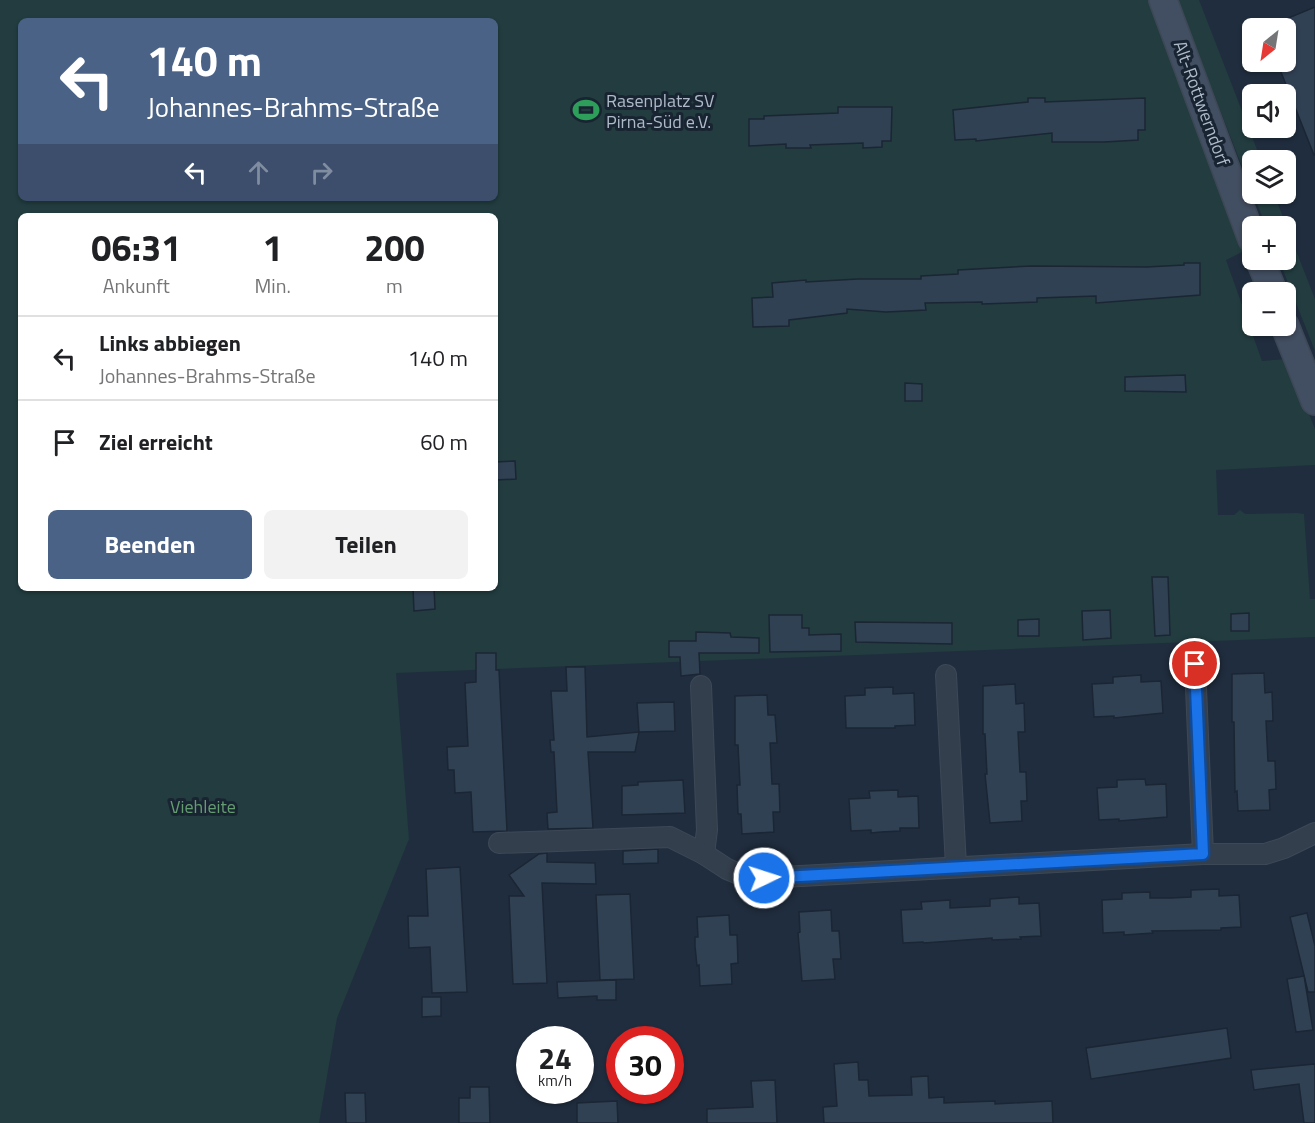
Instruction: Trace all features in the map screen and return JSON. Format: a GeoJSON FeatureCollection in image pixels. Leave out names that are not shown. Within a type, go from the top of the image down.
{"type":"FeatureCollection","features":[{"type":"Feature","properties":{"kind":"main road","name":"Alt-Rottwerndorf"},"geometry":{"type":"LineString","coordinates":[[1163,0],[1243,216]]}},
{"type":"Feature","properties":{"kind":"main road"},"geometry":{"type":"LineString","coordinates":[[1289,336],[1315,401]]}},
{"type":"Feature","properties":{"kind":"street"},"geometry":{"type":"LineString","coordinates":[[1195,664],[1203,854]]}},
{"type":"Feature","properties":{"kind":"street"},"geometry":{"type":"LineString","coordinates":[[946,675],[956,866]]}},
{"type":"Feature","properties":{"kind":"street"},"geometry":{"type":"LineString","coordinates":[[701,686],[707,830],[704,854]]}},
{"type":"Feature","properties":{"kind":"street"},"geometry":{"type":"LineString","coordinates":[[499,843],[670,837],[704,854],[727,869],[746,877],[764,878],[1203,854],[1265,854],[1284,848],[1315,833]]}},
{"type":"Feature","properties":{"kind":"green space","name":"Viehleite"},"geometry":{"type":"Polygon","coordinates":[[[0,0],[1149,0],[1242,240],[1242,252],[1226,260],[1242,305],[1242,336],[1253,336],[1262,361],[1287,359],[1315,429],[1315,465],[1216,470],[1218,515],[1234,515],[1240,510],[1245,514],[1304,514],[1310,599],[1315,599],[1315,637],[396,673],[409,839],[337,1018],[319,1123],[0,1123],[0,0]]]}},
{"type":"Feature","properties":{"kind":"green space"},"geometry":{"type":"Polygon","coordinates":[[[1177,0],[1199,0],[1242,111],[1242,138],[1252,138],[1257,150],[1242,150],[1242,166],[1177,0]]]}},
{"type":"Feature","properties":{"kind":"green space"},"geometry":{"type":"Polygon","coordinates":[[[1257,204],[1278,204],[1283,216],[1262,216],[1257,204]]]}},
{"type":"Feature","properties":{"kind":"green space"},"geometry":{"type":"Polygon","coordinates":[[[1296,250],[1315,299],[1315,351],[1296,303],[1296,282],[1288,282],[1283,270],[1296,270],[1296,250]]]}},
{"type":"Feature","properties":{"kind":"building"},"geometry":{"type":"Polygon","coordinates":[[[1315,7],[1315,155],[1296,110],[1296,84],[1286,84],[1281,72],[1296,72],[1296,18],[1288,18],[1315,7]]]}},
{"type":"Feature","properties":{"kind":"building"},"geometry":{"type":"Polygon","coordinates":[[[1028,98],[1045,98],[1045,102],[1145,98],[1145,130],[1138,130],[1138,140],[1104,142],[1052,142],[1052,133],[976,141],[976,139],[955,140],[953,110],[1028,102],[1028,98]]]}},
{"type":"Feature","properties":{"kind":"building"},"geometry":{"type":"Polygon","coordinates":[[[838,107],[892,107],[891,141],[882,141],[882,147],[863,148],[863,143],[810,145],[811,148],[786,148],[786,144],[749,146],[749,119],[764,119],[764,116],[838,113],[838,107]]]}},
{"type":"Feature","properties":{"kind":"building"},"geometry":{"type":"Polygon","coordinates":[[[1184,263],[1200,263],[1200,295],[1096,303],[1096,296],[1037,298],[1037,302],[925,303],[926,310],[886,312],[847,309],[847,313],[789,320],[789,326],[753,327],[752,298],[773,297],[772,283],[806,280],[806,282],[921,279],[921,276],[958,274],[958,270],[1032,266],[1147,267],[1184,265],[1184,263]]]}},
{"type":"Feature","properties":{"kind":"building"},"geometry":{"type":"Polygon","coordinates":[[[1185,375],[1186,392],[1125,391],[1125,377],[1185,375]]]}},
{"type":"Feature","properties":{"kind":"building"},"geometry":{"type":"Polygon","coordinates":[[[905,383],[922,384],[922,401],[905,401],[905,383]]]}},
{"type":"Feature","properties":{"kind":"building"},"geometry":{"type":"Polygon","coordinates":[[[515,461],[516,479],[498,480],[498,462],[515,461]]]}},
{"type":"Feature","properties":{"kind":"building"},"geometry":{"type":"Polygon","coordinates":[[[1152,577],[1168,577],[1170,635],[1155,636],[1152,577]]]}},
{"type":"Feature","properties":{"kind":"building"},"geometry":{"type":"Polygon","coordinates":[[[413,591],[434,591],[435,609],[414,611],[413,591]]]}},
{"type":"Feature","properties":{"kind":"building"},"geometry":{"type":"Polygon","coordinates":[[[1110,610],[1111,638],[1083,640],[1082,611],[1110,610]]]}},
{"type":"Feature","properties":{"kind":"building"},"geometry":{"type":"Polygon","coordinates":[[[1249,613],[1249,631],[1231,631],[1231,614],[1249,613]]]}},
{"type":"Feature","properties":{"kind":"building"},"geometry":{"type":"Polygon","coordinates":[[[769,615],[802,615],[802,628],[809,628],[809,635],[841,634],[841,651],[770,652],[769,615]]]}},
{"type":"Feature","properties":{"kind":"building"},"geometry":{"type":"Polygon","coordinates":[[[1039,619],[1039,636],[1018,636],[1018,620],[1039,619]]]}},
{"type":"Feature","properties":{"kind":"building"},"geometry":{"type":"Polygon","coordinates":[[[855,622],[952,623],[952,644],[856,642],[855,622]]]}},
{"type":"Feature","properties":{"kind":"building"},"geometry":{"type":"Polygon","coordinates":[[[696,632],[730,633],[731,637],[759,638],[759,653],[699,653],[700,674],[681,676],[680,657],[669,657],[669,641],[696,641],[696,632]]]}},
{"type":"Feature","properties":{"kind":"building"},"geometry":{"type":"Polygon","coordinates":[[[476,653],[496,653],[496,670],[499,670],[507,831],[473,832],[471,792],[455,793],[454,770],[448,770],[447,747],[468,746],[465,683],[476,682],[476,653]]]}},
{"type":"Feature","properties":{"kind":"building"},"geometry":{"type":"Polygon","coordinates":[[[566,667],[585,667],[587,737],[639,732],[635,752],[588,752],[593,828],[548,829],[547,813],[557,812],[554,752],[551,752],[550,740],[554,740],[551,691],[567,691],[566,667]]]}},
{"type":"Feature","properties":{"kind":"building"},"geometry":{"type":"Polygon","coordinates":[[[1264,673],[1265,693],[1272,692],[1273,721],[1266,721],[1268,761],[1275,761],[1276,789],[1269,790],[1270,810],[1238,811],[1237,791],[1235,792],[1232,674],[1264,673]]]}},
{"type":"Feature","properties":{"kind":"building"},"geometry":{"type":"Polygon","coordinates":[[[1141,675],[1141,682],[1161,681],[1163,713],[1114,718],[1114,716],[1094,717],[1092,684],[1113,683],[1113,677],[1141,675]]]}},
{"type":"Feature","properties":{"kind":"building"},"geometry":{"type":"Polygon","coordinates":[[[1015,684],[1016,704],[1024,703],[1025,732],[1018,732],[1020,772],[1026,772],[1027,801],[1021,801],[1022,821],[990,823],[985,774],[987,774],[985,734],[983,734],[983,686],[1015,684]]]}},
{"type":"Feature","properties":{"kind":"building"},"geometry":{"type":"Polygon","coordinates":[[[893,687],[893,694],[914,693],[915,725],[895,726],[895,728],[846,728],[845,696],[865,695],[865,688],[893,687]]]}},
{"type":"Feature","properties":{"kind":"building"},"geometry":{"type":"Polygon","coordinates":[[[767,695],[768,715],[775,715],[777,743],[770,743],[772,784],[779,784],[780,812],[773,812],[774,832],[742,834],[741,814],[738,814],[737,785],[740,785],[738,745],[735,745],[735,696],[767,695]]]}},
{"type":"Feature","properties":{"kind":"building"},"geometry":{"type":"Polygon","coordinates":[[[674,702],[675,731],[639,732],[637,703],[674,702]]]}},
{"type":"Feature","properties":{"kind":"building"},"geometry":{"type":"Polygon","coordinates":[[[1145,779],[1146,785],[1166,784],[1167,817],[1119,821],[1119,819],[1099,820],[1097,788],[1117,787],[1117,780],[1145,779]]]}},
{"type":"Feature","properties":{"kind":"building"},"geometry":{"type":"Polygon","coordinates":[[[683,780],[685,813],[622,815],[622,786],[638,785],[638,782],[683,780]]]}},
{"type":"Feature","properties":{"kind":"building"},"geometry":{"type":"Polygon","coordinates":[[[898,790],[898,797],[918,796],[919,828],[900,828],[900,831],[871,833],[871,830],[851,831],[849,799],[870,798],[869,791],[898,790]]]}},
{"type":"Feature","properties":{"kind":"building"},"geometry":{"type":"Polygon","coordinates":[[[658,849],[658,863],[623,864],[623,851],[658,849]]]}},
{"type":"Feature","properties":{"kind":"building"},"geometry":{"type":"Polygon","coordinates":[[[547,853],[547,862],[595,863],[596,884],[542,883],[547,983],[513,984],[509,896],[524,896],[509,875],[539,854],[547,853]]]}},
{"type":"Feature","properties":{"kind":"building"},"geometry":{"type":"Polygon","coordinates":[[[460,867],[467,992],[432,993],[430,947],[409,948],[408,916],[428,916],[426,869],[460,867]]]}},
{"type":"Feature","properties":{"kind":"building"},"geometry":{"type":"Polygon","coordinates":[[[1219,889],[1219,896],[1239,895],[1241,927],[1221,928],[1221,930],[1152,931],[1153,933],[1124,935],[1124,932],[1103,933],[1102,900],[1122,899],[1122,893],[1150,892],[1150,898],[1191,897],[1191,890],[1219,889]]]}},
{"type":"Feature","properties":{"kind":"building"},"geometry":{"type":"Polygon","coordinates":[[[630,894],[634,979],[600,980],[596,895],[630,894]]]}},
{"type":"Feature","properties":{"kind":"building"},"geometry":{"type":"Polygon","coordinates":[[[1019,897],[1019,904],[1039,903],[1041,936],[1020,937],[1021,939],[992,940],[992,938],[903,943],[901,910],[922,909],[921,902],[950,900],[950,908],[990,906],[990,899],[1019,897]]]}},
{"type":"Feature","properties":{"kind":"building"},"geometry":{"type":"Polygon","coordinates":[[[831,910],[832,931],[839,931],[841,959],[833,959],[835,979],[802,981],[798,933],[800,932],[799,912],[831,910]]]}},
{"type":"Feature","properties":{"kind":"building"},"geometry":{"type":"Polygon","coordinates":[[[1307,913],[1315,946],[1315,992],[1308,992],[1290,917],[1307,913]]]}},
{"type":"Feature","properties":{"kind":"building"},"geometry":{"type":"Polygon","coordinates":[[[729,915],[730,935],[737,935],[738,963],[731,964],[732,984],[700,986],[695,946],[695,937],[698,937],[697,917],[729,915]]]}},
{"type":"Feature","properties":{"kind":"building"},"geometry":{"type":"Polygon","coordinates":[[[1304,976],[1313,1030],[1296,1032],[1287,979],[1304,976]]]}},
{"type":"Feature","properties":{"kind":"building"},"geometry":{"type":"Polygon","coordinates":[[[616,980],[616,1000],[597,1000],[597,996],[558,998],[557,982],[616,980]]]}},
{"type":"Feature","properties":{"kind":"building"},"geometry":{"type":"Polygon","coordinates":[[[422,997],[441,997],[441,1016],[422,1017],[422,997]]]}},
{"type":"Feature","properties":{"kind":"building"},"geometry":{"type":"Polygon","coordinates":[[[1227,1028],[1231,1058],[1091,1079],[1086,1048],[1227,1028]]]}},
{"type":"Feature","properties":{"kind":"building"},"geometry":{"type":"Polygon","coordinates":[[[858,1062],[859,1080],[868,1080],[869,1096],[912,1095],[911,1077],[928,1076],[929,1098],[944,1097],[944,1103],[995,1101],[995,1104],[1052,1101],[1053,1123],[824,1123],[823,1107],[837,1106],[834,1064],[858,1062]]]}},
{"type":"Feature","properties":{"kind":"building"},"geometry":{"type":"Polygon","coordinates":[[[1315,1064],[1315,1123],[1304,1123],[1299,1084],[1254,1090],[1251,1070],[1315,1064]]]}},
{"type":"Feature","properties":{"kind":"building"},"geometry":{"type":"Polygon","coordinates":[[[775,1080],[777,1123],[707,1123],[707,1109],[753,1107],[751,1081],[775,1080]]]}},
{"type":"Feature","properties":{"kind":"building"},"geometry":{"type":"Polygon","coordinates":[[[470,1087],[489,1087],[490,1123],[459,1123],[459,1098],[470,1098],[470,1087]]]}},
{"type":"Feature","properties":{"kind":"building"},"geometry":{"type":"Polygon","coordinates":[[[345,1093],[365,1093],[366,1123],[346,1123],[345,1093]]]}},
{"type":"Feature","properties":{"kind":"building"},"geometry":{"type":"Polygon","coordinates":[[[594,1102],[617,1104],[618,1123],[577,1123],[577,1104],[594,1104],[594,1102]]]}},
{"type":"Feature","properties":{"kind":"place","name":"Rasenplatz SV Pirna-Süd e.V."},"geometry":{"type":"Point","coordinates":[586,110]}},
{"type":"Feature","properties":{"kind":"route"},"geometry":{"type":"LineString","coordinates":[[764,878],[1203,854],[1195,664]]}}]}
